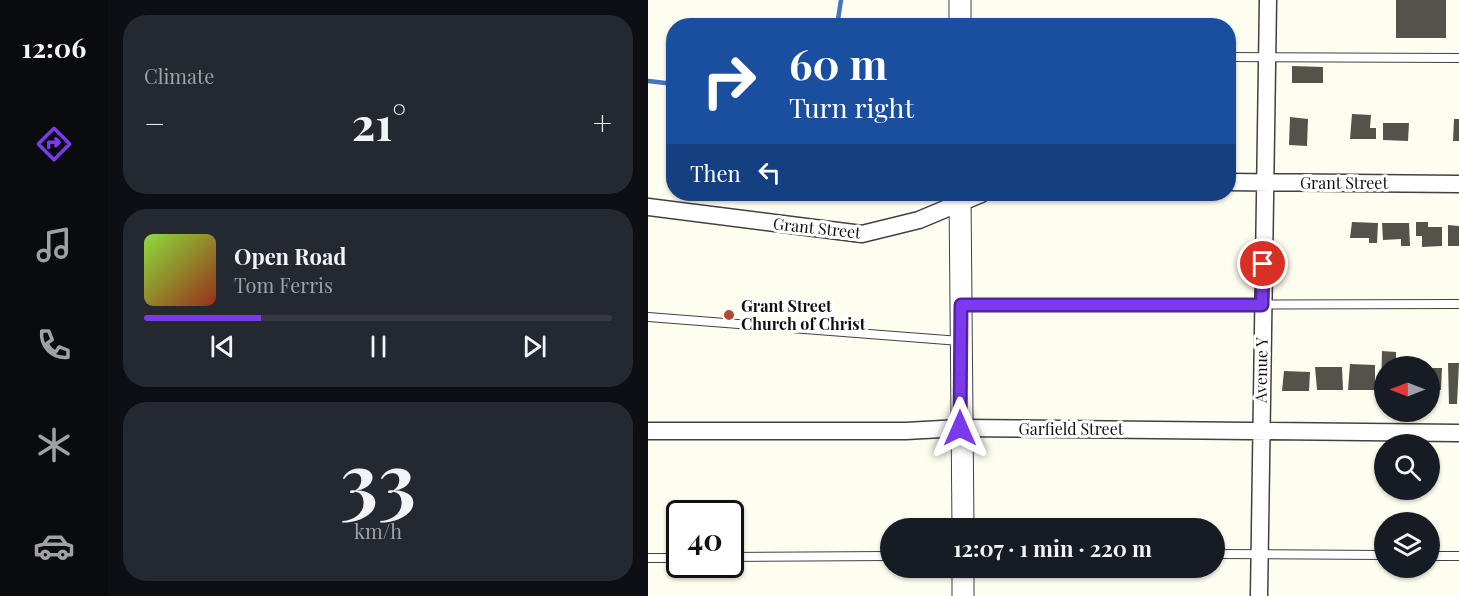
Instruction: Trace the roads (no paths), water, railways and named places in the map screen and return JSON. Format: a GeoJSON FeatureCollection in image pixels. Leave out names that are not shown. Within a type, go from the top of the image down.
{"type":"FeatureCollection","features":[{"type":"Feature","properties":{"kind":"street"},"geometry":{"type":"LineString","coordinates":[[960,0],[960,18]]}},
{"type":"Feature","properties":{"kind":"street","name":"Avenue Y"},"geometry":{"type":"LineString","coordinates":[[1259,596],[1268,0]]}},
{"type":"Feature","properties":{"kind":"street","name":"Grant Street"},"geometry":{"type":"LineString","coordinates":[[1236,182],[1459,184]]}},
{"type":"Feature","properties":{"kind":"street","name":"Grant Street"},"geometry":{"type":"LineString","coordinates":[[648,207],[862,234],[919,220],[954,201]]}},
{"type":"Feature","properties":{"kind":"street"},"geometry":{"type":"LineString","coordinates":[[960,201],[960,428],[963,518]]}},
{"type":"Feature","properties":{"kind":"street","name":"Garfield Street"},"geometry":{"type":"LineString","coordinates":[[648,431],[906,431],[960,428],[1459,433]]}},
{"type":"Feature","properties":{"kind":"street"},"geometry":{"type":"LineString","coordinates":[[963,578],[963,596]]}},
{"type":"Feature","properties":{"kind":"lane"},"geometry":{"type":"LineString","coordinates":[[1236,57],[1459,58]]}},
{"type":"Feature","properties":{"kind":"lane"},"geometry":{"type":"LineString","coordinates":[[961,305],[1459,304]]}},
{"type":"Feature","properties":{"kind":"lane"},"geometry":{"type":"LineString","coordinates":[[648,317],[961,341]]}},
{"type":"Feature","properties":{"kind":"lane"},"geometry":{"type":"LineString","coordinates":[[1225,554],[1374,555]]}},
{"type":"Feature","properties":{"kind":"lane"},"geometry":{"type":"LineString","coordinates":[[744,557],[880,556]]}},
{"type":"Feature","properties":{"kind":"lane"},"geometry":{"type":"LineString","coordinates":[[1440,556],[1459,556]]}},
{"type":"Feature","properties":{"kind":"lane"},"geometry":{"type":"LineString","coordinates":[[648,558],[666,558]]}},
{"type":"Feature","properties":{"kind":"waterway"},"geometry":{"type":"LineString","coordinates":[[838,18],[841,0]]}},
{"type":"Feature","properties":{"kind":"waterway"},"geometry":{"type":"LineString","coordinates":[[648,81],[666,83]]}},
{"type":"Feature","properties":{"kind":"place","name":"Grant Street Church of Christ"},"geometry":{"type":"Point","coordinates":[729,315]}}]}
